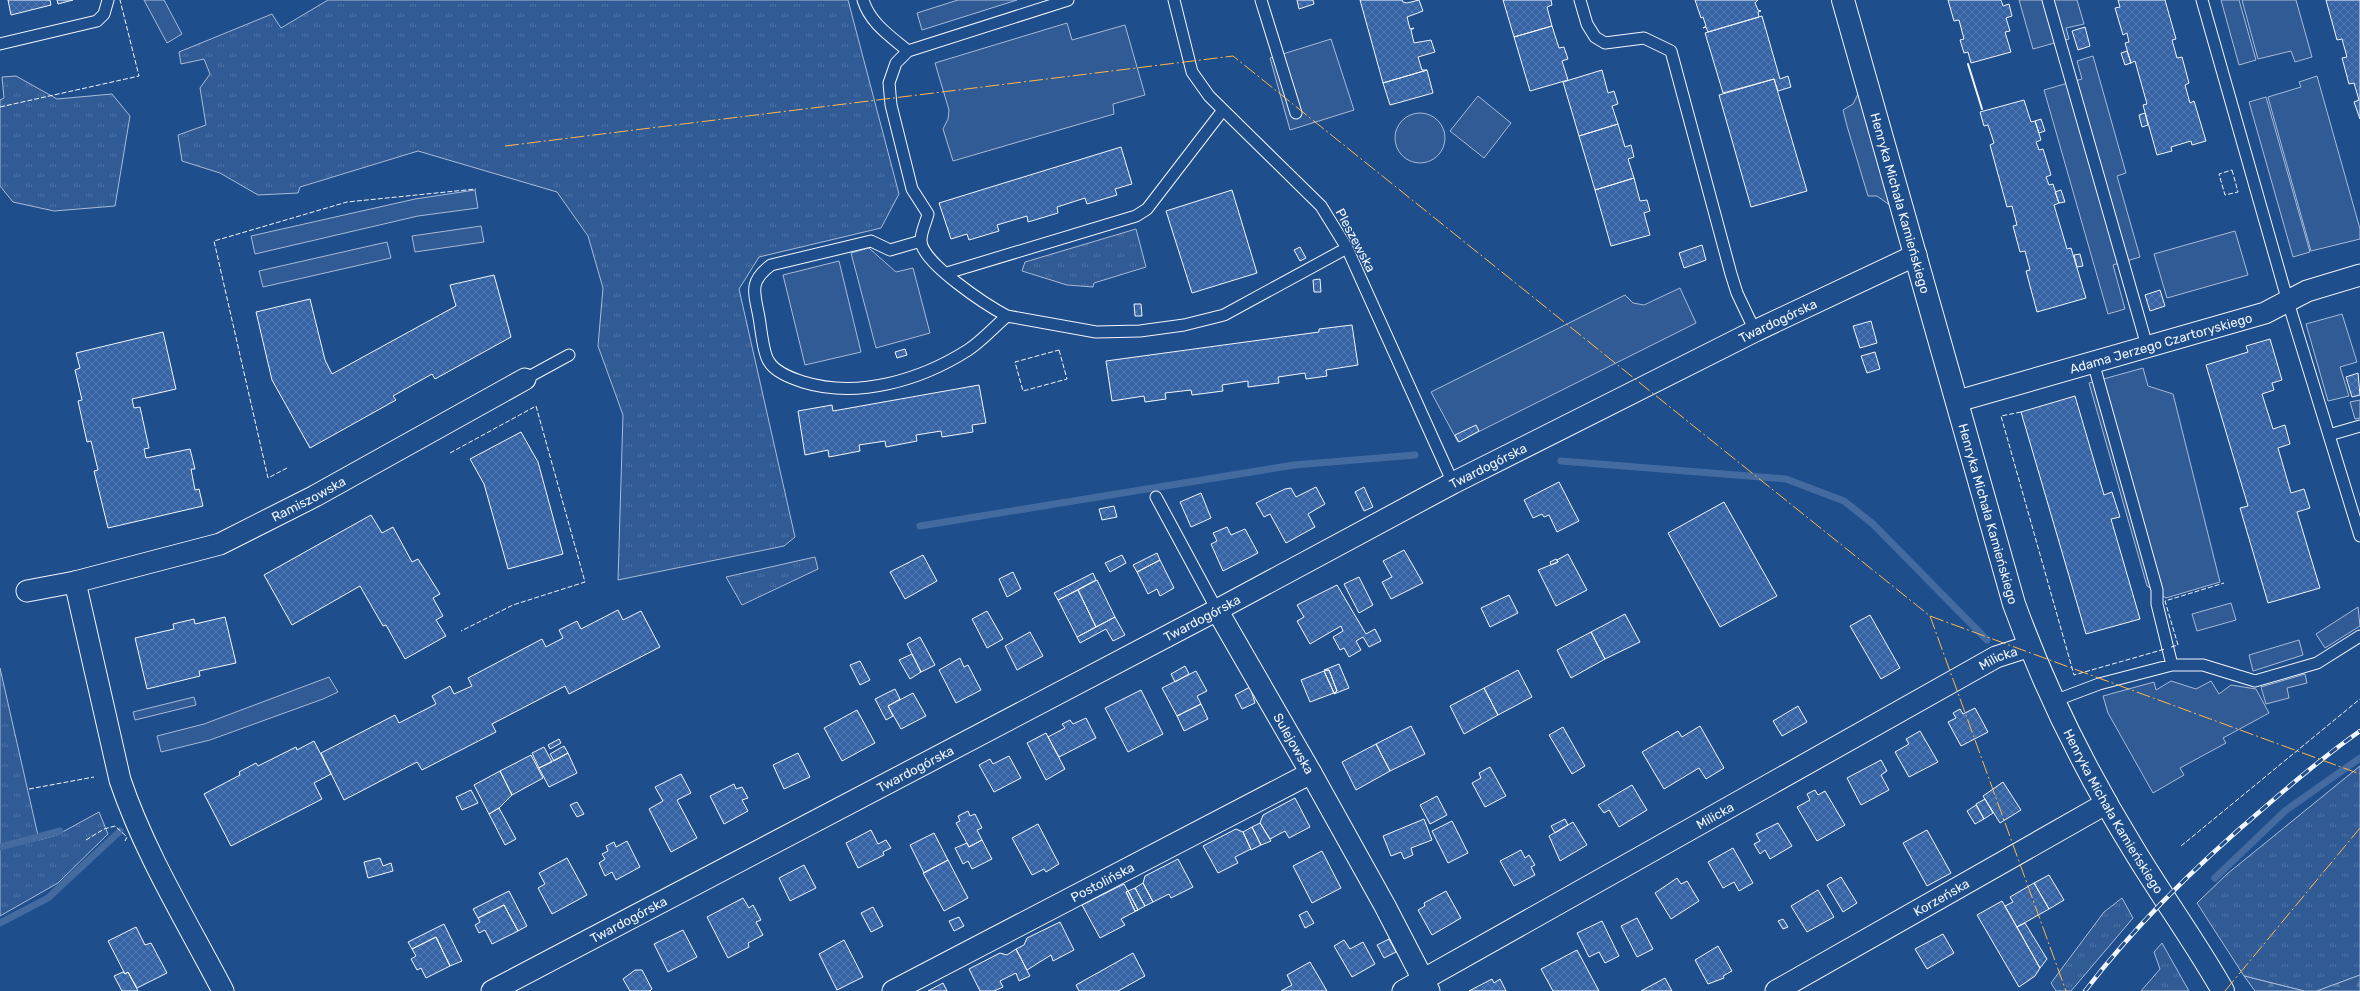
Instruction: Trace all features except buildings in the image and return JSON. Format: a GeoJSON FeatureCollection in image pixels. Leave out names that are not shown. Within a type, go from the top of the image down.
{"type":"FeatureCollection","features":[{"type":"Feature","properties":{"kind":"street","name":"Henryka Michała Kamieńskiego"},"geometry":{"type":"LineString","coordinates":[[1843,0],[1958,401],[2014,604],[2030,646],[2054,701],[2079,752],[2107,803],[2223,991]]}},
{"type":"Feature","properties":{"kind":"street","name":"Twardogórska"},"geometry":{"type":"LineString","coordinates":[[492,991],[1217,610],[1453,483],[1755,331],[1916,255]]}},
{"type":"Feature","properties":{"kind":"street","name":"Adama Jerzego Czartoryskiego"},"geometry":{"type":"LineString","coordinates":[[1958,401],[2265,313],[2307,291],[2360,276]]}},
{"type":"Feature","properties":{"kind":"street","name":"Ramiszowska"},"geometry":{"type":"LineString","coordinates":[[27,592],[75,582],[220,544],[315,496],[525,379]]}},
{"type":"Feature","properties":{"kind":"street"},"geometry":{"type":"LineString","coordinates":[[75,582],[120,780],[128,805],[142,838],[223,991]]}},
{"type":"Feature","properties":{"kind":"street","name":"Sulejowska"},"geometry":{"type":"LineString","coordinates":[[1217,610],[1311,773],[1427,985]]}},
{"type":"Feature","properties":{"kind":"street","name":"Milicka"},"geometry":{"type":"LineString","coordinates":[[1403,991],[1427,985],[1996,657],[2030,646]]}},
{"type":"Feature","properties":{"kind":"street","name":"Postolińska"},"geometry":{"type":"LineString","coordinates":[[894,991],[1311,773]]}},
{"type":"Feature","properties":{"kind":"street","name":"Korzeńska"},"geometry":{"type":"LineString","coordinates":[[1776,991],[2107,803]]}},
{"type":"Feature","properties":{"kind":"lane"},"geometry":{"type":"LineString","coordinates":[[0,44],[97,21],[104,14],[108,0]]}},
{"type":"Feature","properties":{"kind":"lane"},"geometry":{"type":"LineString","coordinates":[[863,0],[866,12],[876,23],[908,51]]}},
{"type":"Feature","properties":{"kind":"lane"},"geometry":{"type":"LineString","coordinates":[[1068,0],[908,51],[896,63],[889,83],[896,130],[912,189],[928,214],[921,241],[925,253],[946,273],[994,309],[1007,316],[1096,332],[1140,331],[1184,325],[1224,315],[1347,248]]}},
{"type":"Feature","properties":{"kind":"lane","name":"Pleszewska"},"geometry":{"type":"LineString","coordinates":[[1174,0],[1192,72],[1209,96],[1321,206],[1347,248],[1453,483]]}},
{"type":"Feature","properties":{"kind":"lane"},"geometry":{"type":"LineString","coordinates":[[1261,0],[1296,112]]}},
{"type":"Feature","properties":{"kind":"lane"},"geometry":{"type":"LineString","coordinates":[[1580,0],[1587,24],[1595,37],[1605,42],[1644,38],[1671,51],[1731,274],[1737,293],[1755,331]]}},
{"type":"Feature","properties":{"kind":"lane"},"geometry":{"type":"LineString","coordinates":[[2048,0],[2148,346]]}},
{"type":"Feature","properties":{"kind":"lane"},"geometry":{"type":"LineString","coordinates":[[2202,0],[2288,302],[2360,536]]}},
{"type":"Feature","properties":{"kind":"lane"},"geometry":{"type":"LineString","coordinates":[[946,273],[1136,216],[1148,209],[1223,110]]}},
{"type":"Feature","properties":{"kind":"lane"},"geometry":{"type":"LineString","coordinates":[[921,241],[890,250],[871,241],[771,265],[760,274],[754,291],[768,360],[778,372],[818,387],[840,390],[902,380],[929,371],[969,349],[1007,316]]}},
{"type":"Feature","properties":{"kind":"lane","name":"Ramiszowska"},"geometry":{"type":"LineString","coordinates":[[525,379],[569,355]]}},
{"type":"Feature","properties":{"kind":"lane"},"geometry":{"type":"LineString","coordinates":[[2093,362],[2157,590],[2157,604],[2172,665]]}},
{"type":"Feature","properties":{"kind":"lane"},"geometry":{"type":"LineString","coordinates":[[2329,435],[2360,426]]}},
{"type":"Feature","properties":{"kind":"lane","name":"Sulejowska"},"geometry":{"type":"LineString","coordinates":[[1156,497],[1217,610]]}},
{"type":"Feature","properties":{"kind":"lane"},"geometry":{"type":"LineString","coordinates":[[2054,701],[2099,684],[2172,665],[2203,665],[2255,681],[2317,663],[2360,636]]}},
{"type":"Feature","properties":{"kind":"green space"},"geometry":{"type":"Polygon","coordinates":[[[328,0],[848,0],[899,194],[881,228],[759,257],[739,289],[795,537],[784,546],[618,580],[623,415],[598,346],[603,288],[588,236],[557,192],[418,151],[300,187],[298,193],[258,195],[220,173],[182,161],[178,135],[206,125],[200,88],[210,74],[204,59],[181,64],[179,52],[272,14],[281,28],[328,0]]]}},
{"type":"Feature","properties":{"kind":"green space"},"geometry":{"type":"Polygon","coordinates":[[[16,76],[57,99],[112,94],[130,116],[115,206],[54,211],[13,202],[0,186],[0,100],[4,98],[2,77],[16,76]]]}},
{"type":"Feature","properties":{"kind":"green space"},"geometry":{"type":"Polygon","coordinates":[[[1136,229],[1146,267],[1094,283],[1093,287],[1067,285],[1022,271],[1025,262],[1136,229]]]}},
{"type":"Feature","properties":{"kind":"green space"},"geometry":{"type":"Polygon","coordinates":[[[815,557],[818,569],[742,605],[726,577],[815,557]]]}},
{"type":"Feature","properties":{"kind":"green space"},"geometry":{"type":"Polygon","coordinates":[[[0,668],[39,840],[57,835],[99,812],[108,834],[58,883],[0,916],[0,668]]]}},
{"type":"Feature","properties":{"kind":"green space"},"geometry":{"type":"Polygon","coordinates":[[[2360,766],[2360,975],[2317,991],[2304,991],[2244,976],[2197,903],[2227,874],[2360,766]]]}},
{"type":"Feature","properties":{"kind":"green space"},"geometry":{"type":"Polygon","coordinates":[[[2122,898],[2133,918],[2071,991],[2056,991],[2051,983],[2104,912],[2122,898]]]}},
{"type":"Feature","properties":{"kind":"green space"},"geometry":{"type":"Polygon","coordinates":[[[2162,943],[2189,991],[2141,991],[2160,969],[2154,952],[2162,943]]]}},
{"type":"Feature","properties":{"kind":"green space"},"geometry":{"type":"Polygon","coordinates":[[[2360,975],[2360,991],[2317,991],[2360,975]]]}},
{"type":"Feature","properties":{"kind":"green space"},"geometry":{"type":"Polygon","coordinates":[[[2244,976],[2304,991],[2255,991],[2244,976]]]}},
{"type":"Feature","properties":{"kind":"shaded area"},"geometry":{"type":"Polygon","coordinates":[[[144,0],[164,0],[182,34],[167,43],[144,0]]]}},
{"type":"Feature","properties":{"kind":"shaded area"},"geometry":{"type":"Polygon","coordinates":[[[958,0],[1017,0],[922,30],[917,13],[958,0]]]}},
{"type":"Feature","properties":{"kind":"shaded area"},"geometry":{"type":"Polygon","coordinates":[[[2019,0],[2077,0],[2084,24],[2066,28],[2069,39],[2033,49],[2019,0]]]}},
{"type":"Feature","properties":{"kind":"shaded area"},"geometry":{"type":"Polygon","coordinates":[[[2221,0],[2239,0],[2256,60],[2239,65],[2221,0]]]}},
{"type":"Feature","properties":{"kind":"shaded area"},"geometry":{"type":"Polygon","coordinates":[[[2242,0],[2296,0],[2312,57],[2295,62],[2291,51],[2258,59],[2242,0]]]}},
{"type":"Feature","properties":{"kind":"shaded area"},"geometry":{"type":"Polygon","coordinates":[[[1067,23],[1072,40],[1125,25],[1145,95],[1113,104],[1114,114],[953,161],[943,129],[948,119],[949,110],[935,63],[1067,23]]]}},
{"type":"Feature","properties":{"kind":"shaded area"},"geometry":{"type":"Polygon","coordinates":[[[1331,39],[1354,110],[1290,130],[1270,58],[1331,39]]]}},
{"type":"Feature","properties":{"kind":"shaded area"},"geometry":{"type":"Polygon","coordinates":[[[2093,56],[2126,173],[2117,176],[2140,257],[2113,265],[2125,309],[2108,314],[2044,90],[2082,79],[2077,61],[2093,56]]]}},
{"type":"Feature","properties":{"kind":"shaded area"},"geometry":{"type":"Polygon","coordinates":[[[2317,76],[2360,229],[2360,239],[2311,251],[2268,97],[2301,87],[2299,82],[2317,76]]]}},
{"type":"Feature","properties":{"kind":"shaded area"},"geometry":{"type":"Polygon","coordinates":[[[1859,92],[1891,206],[1877,196],[1868,196],[1847,126],[1843,110],[1853,104],[1859,92]]]}},
{"type":"Feature","properties":{"kind":"shaded area"},"geometry":{"type":"Polygon","coordinates":[[[1478,96],[1511,123],[1484,158],[1450,131],[1478,96]]]}},
{"type":"Feature","properties":{"kind":"shaded area"},"geometry":{"type":"Polygon","coordinates":[[[2266,97],[2310,252],[2293,257],[2249,102],[2266,97]]]}},
{"type":"Feature","properties":{"kind":"shaded area"},"geometry":{"type":"Polygon","coordinates":[[[1420,113],[1429,115],[1438,120],[1443,129],[1445,138],[1443,147],[1438,156],[1429,161],[1420,163],[1411,161],[1402,156],[1397,147],[1395,138],[1397,129],[1402,120],[1411,115],[1420,113]]]}},
{"type":"Feature","properties":{"kind":"shaded area"},"geometry":{"type":"Polygon","coordinates":[[[475,190],[478,208],[418,216],[255,254],[251,236],[415,199],[475,190]]]}},
{"type":"Feature","properties":{"kind":"shaded area"},"geometry":{"type":"Polygon","coordinates":[[[481,226],[484,242],[415,252],[412,236],[481,226]]]}},
{"type":"Feature","properties":{"kind":"shaded area"},"geometry":{"type":"Polygon","coordinates":[[[2235,231],[2248,275],[2167,298],[2154,254],[2235,231]]]}},
{"type":"Feature","properties":{"kind":"shaded area"},"geometry":{"type":"Polygon","coordinates":[[[387,242],[391,258],[263,287],[259,271],[387,242]]]}},
{"type":"Feature","properties":{"kind":"shaded area"},"geometry":{"type":"Polygon","coordinates":[[[869,248],[896,272],[913,268],[930,333],[876,348],[851,253],[869,248]]]}},
{"type":"Feature","properties":{"kind":"shaded area"},"geometry":{"type":"Polygon","coordinates":[[[839,261],[861,352],[805,365],[783,275],[839,261]]]}},
{"type":"Feature","properties":{"kind":"shaded area"},"geometry":{"type":"Polygon","coordinates":[[[1680,288],[1696,323],[1458,442],[1431,392],[1625,295],[1633,303],[1644,305],[1680,288]]]}},
{"type":"Feature","properties":{"kind":"shaded area"},"geometry":{"type":"Polygon","coordinates":[[[2342,314],[2357,362],[2340,367],[2349,396],[2328,401],[2306,324],[2342,314]]]}},
{"type":"Feature","properties":{"kind":"shaded area"},"geometry":{"type":"Polygon","coordinates":[[[2143,368],[2148,386],[2173,394],[2220,582],[2166,598],[2147,586],[2089,383],[2143,368]]]}},
{"type":"Feature","properties":{"kind":"shaded area"},"geometry":{"type":"Polygon","coordinates":[[[2360,400],[2360,418],[2355,419],[2350,402],[2360,400]]]}},
{"type":"Feature","properties":{"kind":"shaded area"},"geometry":{"type":"Polygon","coordinates":[[[2231,603],[2236,620],[2197,631],[2192,614],[2231,603]]]}},
{"type":"Feature","properties":{"kind":"shaded area"},"geometry":{"type":"Polygon","coordinates":[[[2358,607],[2360,626],[2325,648],[2316,634],[2358,607]]]}},
{"type":"Feature","properties":{"kind":"shaded area"},"geometry":{"type":"Polygon","coordinates":[[[2299,640],[2303,655],[2253,671],[2249,655],[2299,640]]]}},
{"type":"Feature","properties":{"kind":"shaded area"},"geometry":{"type":"Polygon","coordinates":[[[2305,674],[2307,683],[2287,688],[2289,698],[2266,704],[2261,687],[2305,674]]]}},
{"type":"Feature","properties":{"kind":"shaded area"},"geometry":{"type":"Polygon","coordinates":[[[329,677],[338,692],[323,699],[210,740],[161,752],[157,736],[204,724],[329,677]]]}},
{"type":"Feature","properties":{"kind":"shaded area"},"geometry":{"type":"Polygon","coordinates":[[[2171,681],[2196,689],[2211,681],[2219,694],[2231,685],[2256,689],[2269,713],[2223,738],[2226,743],[2180,768],[2184,775],[2153,793],[2108,713],[2103,696],[2154,682],[2156,690],[2171,681]]]}},
{"type":"Feature","properties":{"kind":"shaded area"},"geometry":{"type":"Polygon","coordinates":[[[194,697],[196,705],[135,720],[133,712],[194,697]]]}},
{"type":"Feature","properties":{"kind":"waterway"},"geometry":{"type":"LineString","coordinates":[[920,526],[1294,465],[1415,455]]}},
{"type":"Feature","properties":{"kind":"waterway"},"geometry":{"type":"LineString","coordinates":[[1561,461],[1786,479],[1844,501],[1873,524],[1987,640]]}},
{"type":"Feature","properties":{"kind":"waterway"},"geometry":{"type":"LineString","coordinates":[[2215,878],[2285,811],[2360,758]]}},
{"type":"Feature","properties":{"kind":"waterway"},"geometry":{"type":"LineString","coordinates":[[0,847],[60,831]]}},
{"type":"Feature","properties":{"kind":"waterway"},"geometry":{"type":"LineString","coordinates":[[0,923],[48,898],[120,831]]}},
{"type":"Feature","properties":{"kind":"railway"},"geometry":{"type":"LineString","coordinates":[[2085,991],[2126,941],[2193,871],[2288,787],[2323,758],[2360,731]]}},
{"type":"Feature","properties":{"kind":"fence"},"geometry":{"type":"LineString","coordinates":[[0,107],[139,76],[120,0]]}},
{"type":"Feature","properties":{"kind":"fence"},"geometry":{"type":"LineString","coordinates":[[2232,170],[2238,192],[2225,195],[2219,174],[2232,170]]}},
{"type":"Feature","properties":{"kind":"fence"},"geometry":{"type":"LineString","coordinates":[[287,468],[268,478],[214,241],[347,202],[476,189]]}},
{"type":"Feature","properties":{"kind":"fence"},"geometry":{"type":"LineString","coordinates":[[1059,350],[1067,379],[1023,391],[1015,362],[1059,350]]}},
{"type":"Feature","properties":{"kind":"fence"},"geometry":{"type":"LineString","coordinates":[[450,453],[536,406],[585,582],[513,605],[461,631]]}},
{"type":"Feature","properties":{"kind":"fence"},"geometry":{"type":"LineString","coordinates":[[2021,412],[2001,416],[2074,675],[2165,649]]}},
{"type":"Feature","properties":{"kind":"fence"},"geometry":{"type":"LineString","coordinates":[[2171,647],[2178,645],[2165,601],[2224,583]]}},
{"type":"Feature","properties":{"kind":"fence"},"geometry":{"type":"LineString","coordinates":[[2181,846],[2360,699]]}},
{"type":"Feature","properties":{"kind":"fence"},"geometry":{"type":"LineString","coordinates":[[29,789],[94,777]]}},
{"type":"Feature","properties":{"kind":"fence"},"geometry":{"type":"LineString","coordinates":[[86,840],[104,829],[115,826],[127,837],[125,841]]}},
{"type":"Feature","properties":{"kind":"wall"},"geometry":{"type":"LineString","coordinates":[[1968,64],[1982,109]]}},
{"type":"Feature","properties":{"kind":"power"},"geometry":{"type":"LineString","coordinates":[[505,146],[1233,56],[1930,616],[2360,774]]}},
{"type":"Feature","properties":{"kind":"power"},"geometry":{"type":"LineString","coordinates":[[1930,616],[2066,991]]}},
{"type":"Feature","properties":{"kind":"power"},"geometry":{"type":"LineString","coordinates":[[2225,991],[2360,828]]}}]}
